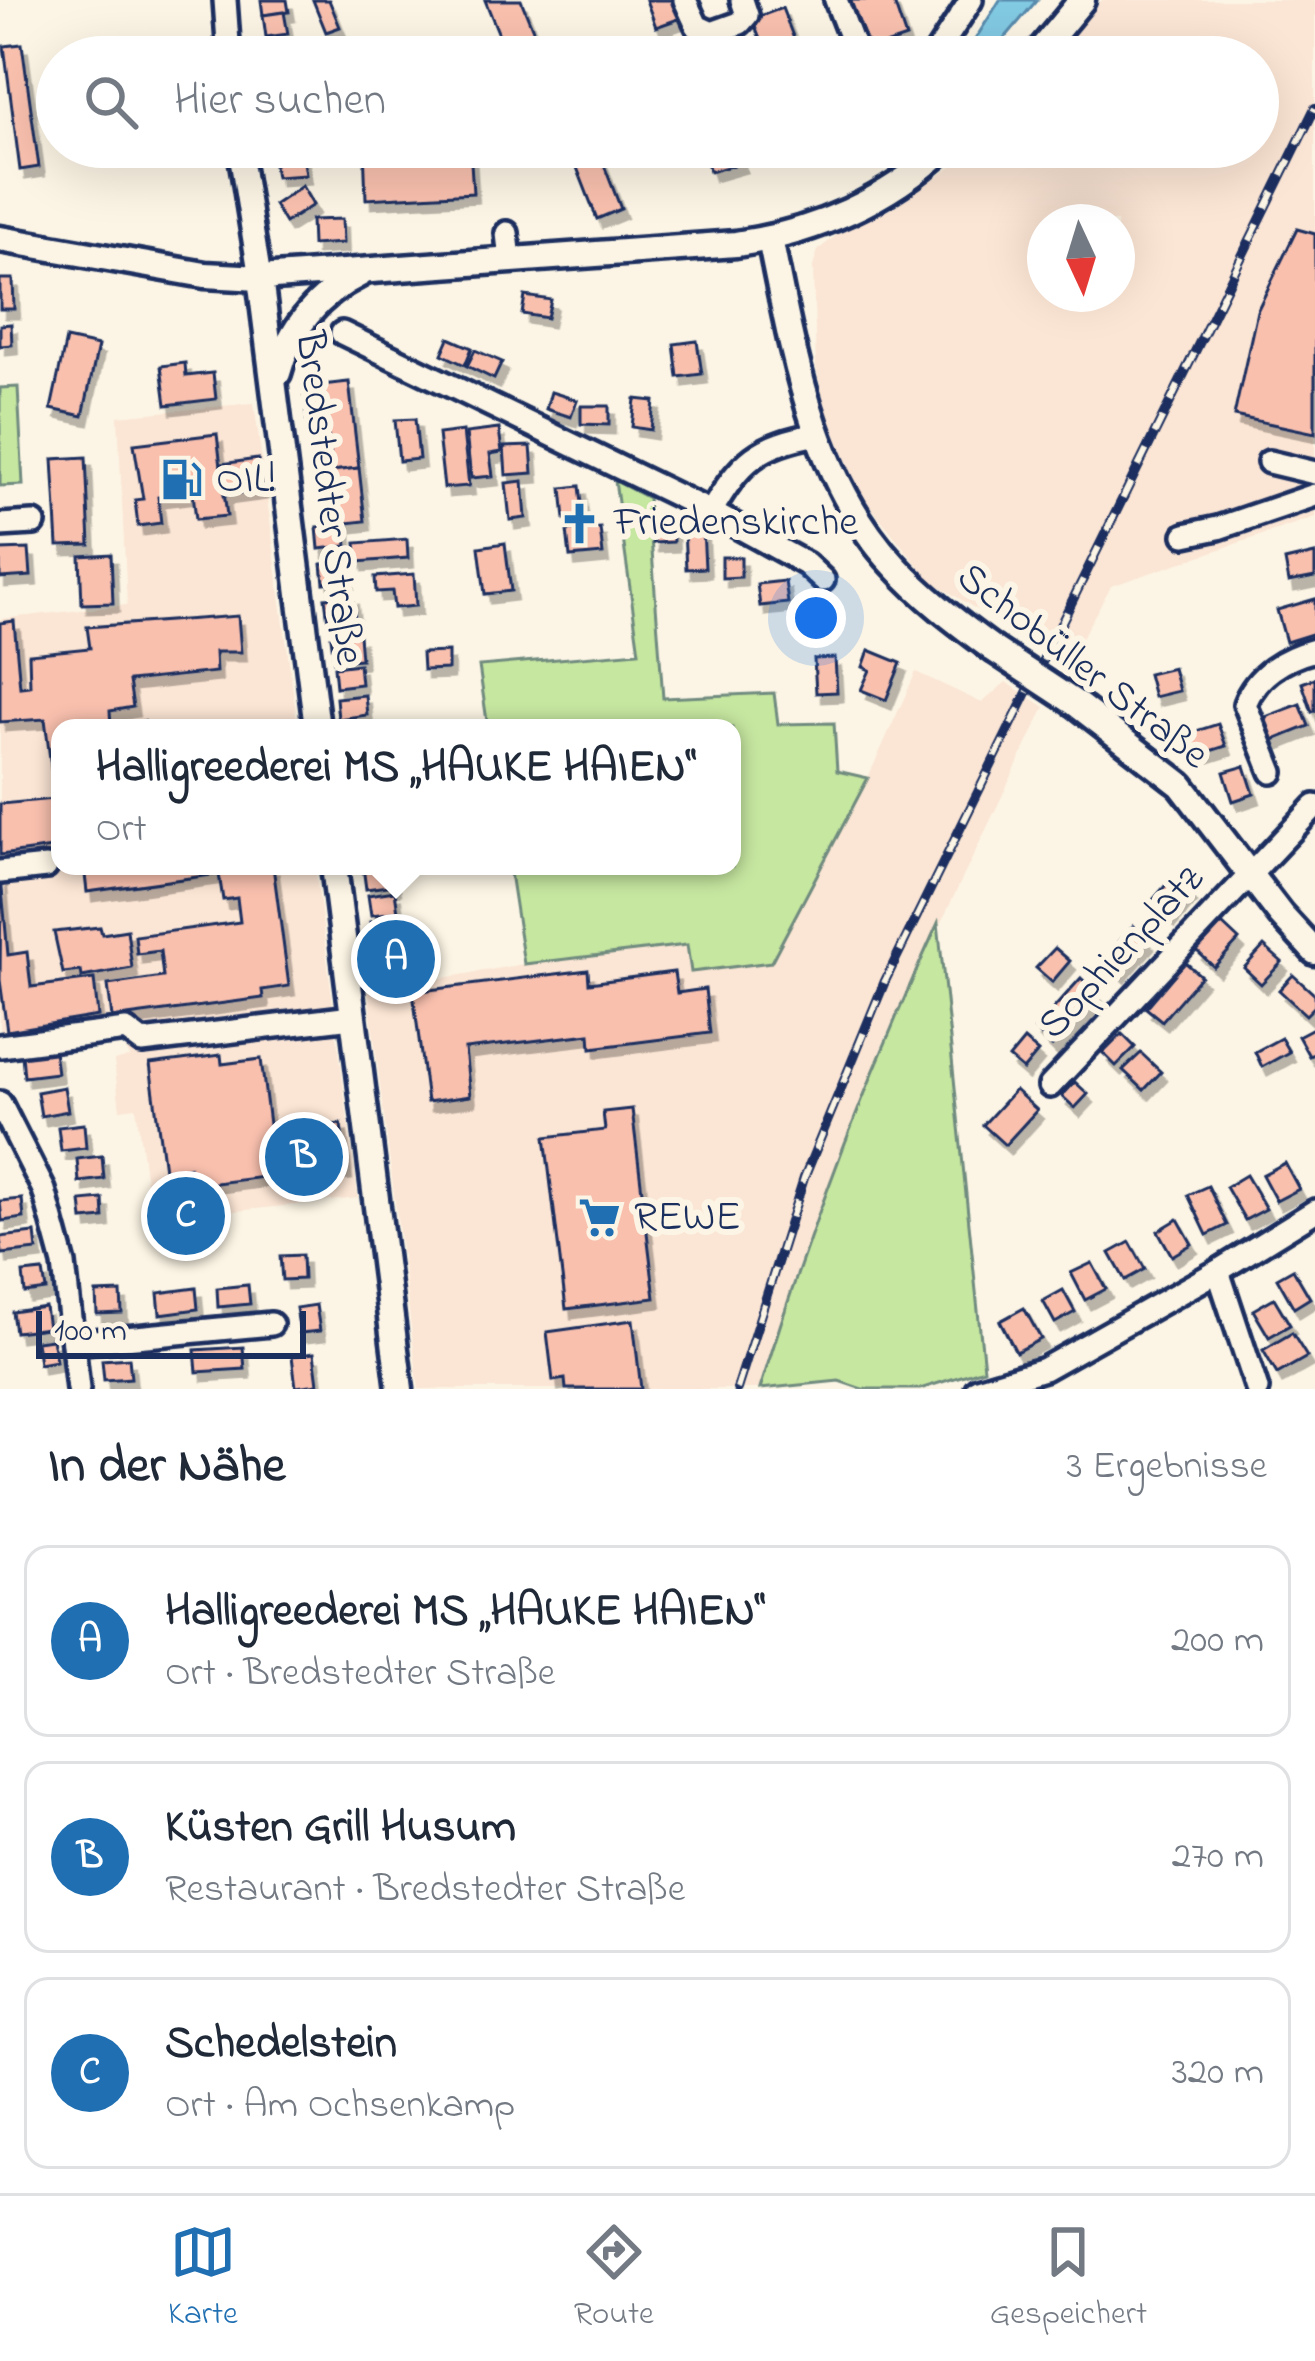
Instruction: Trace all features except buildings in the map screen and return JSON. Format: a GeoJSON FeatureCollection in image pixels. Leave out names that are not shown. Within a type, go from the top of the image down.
{"type":"FeatureCollection","features":[{"type":"Feature","properties":{"kind":"main road"},"geometry":{"type":"LineString","coordinates":[[1052,36],[1082,0]]}},
{"type":"Feature","properties":{"kind":"main road"},"geometry":{"type":"LineString","coordinates":[[0,239],[206,275],[260,278],[510,260],[770,239],[833,218],[883,194],[917,168]]}},
{"type":"Feature","properties":{"kind":"main road","name":"Schobüller Straße"},"geometry":{"type":"LineString","coordinates":[[770,239],[818,434],[846,495],[890,562],[933,604],[993,650],[1075,703],[1181,785],[1315,952]]}},
{"type":"Feature","properties":{"kind":"main road"},"geometry":{"type":"LineString","coordinates":[[274,387],[286,344],[297,327],[336,287],[374,268]]}},
{"type":"Feature","properties":{"kind":"main road","name":"Bredstedter Straße"},"geometry":{"type":"LineString","coordinates":[[260,278],[316,719]]}},
{"type":"Feature","properties":{"kind":"main road"},"geometry":{"type":"LineString","coordinates":[[335,875],[400,1389]]}},
{"type":"Feature","properties":{"kind":"street"},"geometry":{"type":"LineString","coordinates":[[225,0],[228,36]]}},
{"type":"Feature","properties":{"kind":"street"},"geometry":{"type":"LineString","coordinates":[[685,0],[697,26],[712,33],[740,23],[746,14],[742,0]]}},
{"type":"Feature","properties":{"kind":"street"},"geometry":{"type":"LineString","coordinates":[[836,0],[850,36]]}},
{"type":"Feature","properties":{"kind":"street"},"geometry":{"type":"LineString","coordinates":[[948,36],[971,0]]}},
{"type":"Feature","properties":{"kind":"street"},"geometry":{"type":"LineString","coordinates":[[242,168],[260,278]]}},
{"type":"Feature","properties":{"kind":"street"},"geometry":{"type":"LineString","coordinates":[[507,233],[510,260]]}},
{"type":"Feature","properties":{"kind":"street"},"geometry":{"type":"LineString","coordinates":[[342,333],[711,512],[806,564],[823,580]]}},
{"type":"Feature","properties":{"kind":"street"},"geometry":{"type":"LineString","coordinates":[[711,512],[735,472],[753,455],[782,441],[818,434]]}},
{"type":"Feature","properties":{"kind":"street"},"geometry":{"type":"LineString","coordinates":[[1269,462],[1315,473]]}},
{"type":"Feature","properties":{"kind":"street"},"geometry":{"type":"LineString","coordinates":[[1185,535],[1315,495]]}},
{"type":"Feature","properties":{"kind":"street"},"geometry":{"type":"LineString","coordinates":[[0,525],[34,523]]}},
{"type":"Feature","properties":{"kind":"street"},"geometry":{"type":"LineString","coordinates":[[1272,772],[1245,704],[1253,682],[1315,650]]}},
{"type":"Feature","properties":{"kind":"street","name":"Sophienplatz"},"geometry":{"type":"LineString","coordinates":[[1050,1086],[1315,806]]}},
{"type":"Feature","properties":{"kind":"street"},"geometry":{"type":"LineString","coordinates":[[0,872],[46,867]]}},
{"type":"Feature","properties":{"kind":"street"},"geometry":{"type":"LineString","coordinates":[[0,1046],[126,1030],[142,1042],[352,1017]]}},
{"type":"Feature","properties":{"kind":"street"},"geometry":{"type":"LineString","coordinates":[[0,1103],[44,1190],[64,1264],[78,1389]]}},
{"type":"Feature","properties":{"kind":"street"},"geometry":{"type":"LineString","coordinates":[[976,1389],[1026,1382],[1315,1211]]}},
{"type":"Feature","properties":{"kind":"street"},"geometry":{"type":"LineString","coordinates":[[1219,1271],[1257,1389]]}},
{"type":"Feature","properties":{"kind":"street"},"geometry":{"type":"LineString","coordinates":[[73,1343],[271,1324]]}},
{"type":"Feature","properties":{"kind":"shaded area"},"geometry":{"type":"Polygon","coordinates":[[[1102,0],[1315,0],[1315,517],[1111,586],[1065,667],[929,579],[862,496],[827,416],[816,367],[813,267],[818,250],[838,234],[894,207],[950,168],[1279,168],[1279,36],[1072,36],[1102,0]]]}},
{"type":"Feature","properties":{"kind":"shaded area"},"geometry":{"type":"Polygon","coordinates":[[[254,403],[297,719],[51,719],[51,875],[316,875],[358,1198],[151,1220],[136,1107],[120,1109],[114,1061],[130,1057],[122,1041],[0,1054],[0,619],[127,605],[118,416],[254,403]]]}},
{"type":"Feature","properties":{"kind":"shaded area"},"geometry":{"type":"Polygon","coordinates":[[[916,672],[982,703],[1006,682],[1045,707],[885,1039],[795,1276],[760,1389],[419,1389],[368,991],[524,964],[688,945],[692,972],[771,962],[868,778],[916,672]]]}},
{"type":"Feature","properties":{"kind":"green space"},"geometry":{"type":"Polygon","coordinates":[[[18,387],[23,485],[0,486],[0,388],[18,387]]]}},
{"type":"Feature","properties":{"kind":"green space"},"geometry":{"type":"Polygon","coordinates":[[[615,481],[648,498],[663,698],[774,693],[778,724],[834,723],[837,771],[868,778],[771,962],[691,972],[687,945],[524,964],[510,875],[741,875],[741,719],[487,719],[479,666],[639,652],[615,481]]]}},
{"type":"Feature","properties":{"kind":"green space"},"geometry":{"type":"Polygon","coordinates":[[[938,923],[984,1369],[920,1389],[862,1389],[839,1381],[760,1389],[841,1153],[938,923]]]}},
{"type":"Feature","properties":{"kind":"water"},"geometry":{"type":"Polygon","coordinates":[[[1000,0],[1037,0],[1007,36],[977,36],[1000,0]]]}},
{"type":"Feature","properties":{"kind":"railway"},"geometry":{"type":"LineString","coordinates":[[737,1389],[804,1178],[885,981],[1315,108]]}},
{"type":"Feature","properties":{"kind":"place","name":"OIL!"},"geometry":{"type":"Point","coordinates":[182,480]}},
{"type":"Feature","properties":{"kind":"place","name":"Friedenskirche"},"geometry":{"type":"Point","coordinates":[580,523]}},
{"type":"Feature","properties":{"kind":"place","name":"Halligreederei MS „HAUKE HAIEN“"},"geometry":{"type":"Point","coordinates":[396,959]}},
{"type":"Feature","properties":{"kind":"place","name":"Küsten Grill Husum"},"geometry":{"type":"Point","coordinates":[304,1157]}},
{"type":"Feature","properties":{"kind":"place","name":"Schedelstein"},"geometry":{"type":"Point","coordinates":[186,1216]}},
{"type":"Feature","properties":{"kind":"place","name":"REWE"},"geometry":{"type":"Point","coordinates":[600,1218]}}]}
